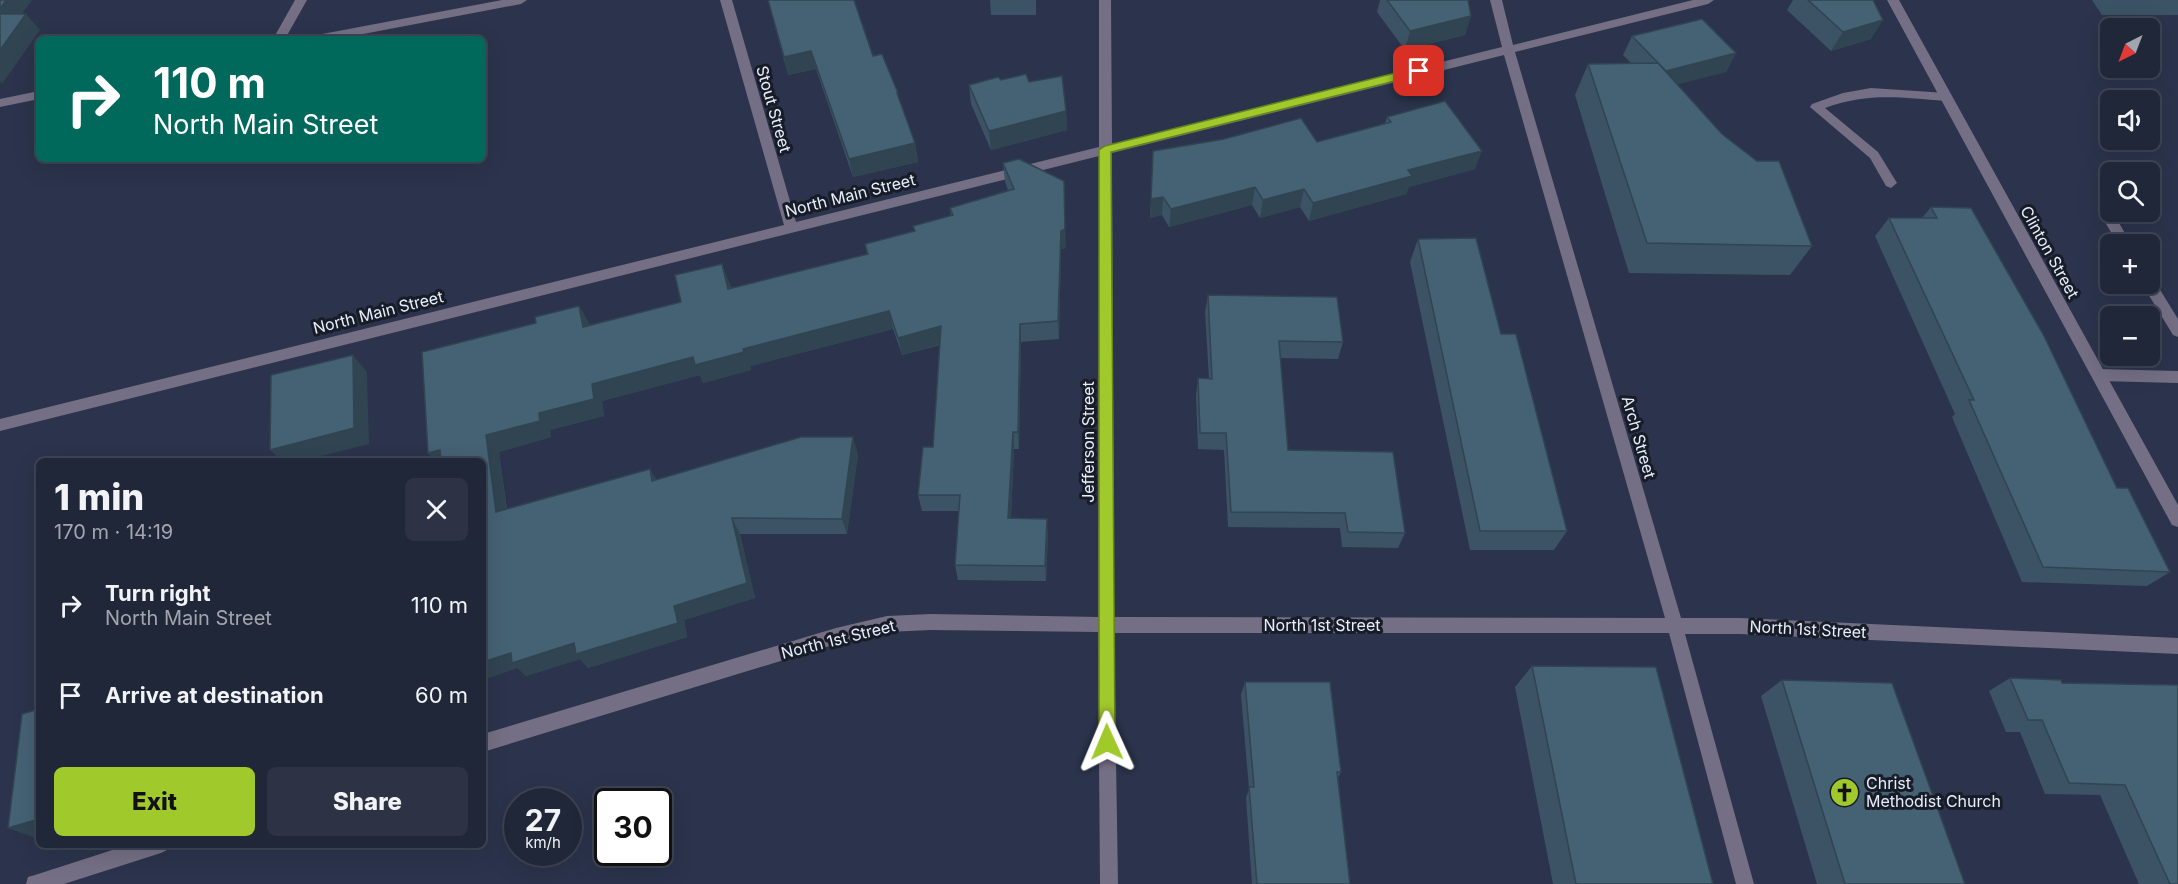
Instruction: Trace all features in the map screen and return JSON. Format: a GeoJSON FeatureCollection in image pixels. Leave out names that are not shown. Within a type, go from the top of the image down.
{"type":"FeatureCollection","features":[{"type":"Feature","properties":{"kind":"street"},"geometry":{"type":"LineString","coordinates":[[281,36],[301,0]]}},
{"type":"Feature","properties":{"kind":"street"},"geometry":{"type":"LineString","coordinates":[[333,36],[521,0]]}},
{"type":"Feature","properties":{"kind":"street","name":"Stout Street"},"geometry":{"type":"LineString","coordinates":[[726,0],[791,227]]}},
{"type":"Feature","properties":{"kind":"street","name":"Jefferson Street"},"geometry":{"type":"LineString","coordinates":[[1106,0],[1106,625],[1109,884]]}},
{"type":"Feature","properties":{"kind":"street","name":"Arch Street"},"geometry":{"type":"LineString","coordinates":[[1497,0],[1508,48],[1675,626],[1745,884]]}},
{"type":"Feature","properties":{"kind":"street","name":"North Main Street"},"geometry":{"type":"LineString","coordinates":[[0,425],[1707,0]]}},
{"type":"Feature","properties":{"kind":"street","name":"Clinton Street"},"geometry":{"type":"LineString","coordinates":[[1893,0],[2178,520]]}},
{"type":"Feature","properties":{"kind":"street"},"geometry":{"type":"LineString","coordinates":[[1891,183],[1874,155],[1816,108],[1843,97],[1871,92],[1946,97]]}},
{"type":"Feature","properties":{"kind":"street"},"geometry":{"type":"LineString","coordinates":[[0,103],[36,96]]}},
{"type":"Feature","properties":{"kind":"street"},"geometry":{"type":"LineString","coordinates":[[2155,294],[2178,331]]}},
{"type":"Feature","properties":{"kind":"street"},"geometry":{"type":"LineString","coordinates":[[2098,375],[2178,377]]}},
{"type":"Feature","properties":{"kind":"street","name":"North 1st Street"},"geometry":{"type":"LineString","coordinates":[[486,742],[836,636],[887,624],[931,622],[1106,625],[1740,626],[2178,646]]}},
{"type":"Feature","properties":{"kind":"street"},"geometry":{"type":"LineString","coordinates":[[35,884],[148,848]]}},
{"type":"Feature","properties":{"kind":"building"},"geometry":{"type":"Polygon","coordinates":[[[0,0],[6,0],[0,9],[0,0]]]}},
{"type":"Feature","properties":{"kind":"building"},"geometry":{"type":"Polygon","coordinates":[[[768,0],[854,0],[873,56],[882,54],[915,143],[849,159],[811,51],[784,57],[768,0]]]}},
{"type":"Feature","properties":{"kind":"building"},"geometry":{"type":"Polygon","coordinates":[[[1387,0],[1468,0],[1471,16],[1410,31],[1387,0]]]}},
{"type":"Feature","properties":{"kind":"building"},"geometry":{"type":"Polygon","coordinates":[[[1808,0],[1873,0],[1883,20],[1843,32],[1808,0]]]}},
{"type":"Feature","properties":{"kind":"building"},"geometry":{"type":"Polygon","coordinates":[[[0,14],[26,14],[0,50],[0,14]]]}},
{"type":"Feature","properties":{"kind":"building"},"geometry":{"type":"Polygon","coordinates":[[[1702,19],[1736,53],[1666,71],[1632,36],[1702,19]]]}},
{"type":"Feature","properties":{"kind":"building"},"geometry":{"type":"Polygon","coordinates":[[[1658,63],[1722,134],[1757,161],[1779,161],[1812,246],[1647,243],[1588,64],[1658,63]]]}},
{"type":"Feature","properties":{"kind":"building"},"geometry":{"type":"Polygon","coordinates":[[[1026,74],[1029,82],[1062,76],[1066,111],[989,131],[969,85],[998,77],[1001,80],[1026,74]]]}},
{"type":"Feature","properties":{"kind":"building"},"geometry":{"type":"Polygon","coordinates":[[[1445,101],[1482,151],[1408,170],[1412,176],[1313,203],[1304,189],[1263,200],[1255,187],[1171,209],[1163,197],[1151,199],[1153,151],[1224,139],[1301,118],[1317,142],[1391,122],[1387,117],[1445,101]]]}},
{"type":"Feature","properties":{"kind":"building"},"geometry":{"type":"Polygon","coordinates":[[[1019,159],[1064,181],[1065,229],[1061,231],[1058,321],[1020,324],[1018,432],[1013,432],[1008,518],[1047,519],[1045,566],[955,565],[960,495],[918,495],[923,447],[933,447],[941,326],[898,338],[889,311],[743,349],[744,352],[695,365],[693,357],[592,384],[594,399],[539,413],[540,421],[486,435],[496,512],[650,469],[652,481],[801,437],[853,437],[842,519],[732,518],[747,583],[674,606],[678,623],[576,654],[574,643],[512,663],[511,653],[486,661],[486,458],[441,458],[440,450],[428,453],[422,352],[536,323],[535,317],[579,306],[583,327],[681,302],[675,275],[722,264],[728,289],[868,254],[865,244],[915,231],[913,226],[953,215],[950,208],[1014,189],[1003,163],[1019,159]]]}},
{"type":"Feature","properties":{"kind":"building"},"geometry":{"type":"Polygon","coordinates":[[[1931,207],[1971,208],[2044,336],[2117,488],[2128,488],[2170,572],[2043,567],[1969,400],[1974,400],[1889,218],[1937,218],[1931,207]]]}},
{"type":"Feature","properties":{"kind":"building"},"geometry":{"type":"Polygon","coordinates":[[[1476,238],[1501,334],[1516,334],[1567,531],[1480,531],[1418,239],[1476,238]]]}},
{"type":"Feature","properties":{"kind":"building"},"geometry":{"type":"Polygon","coordinates":[[[1208,295],[1337,297],[1343,342],[1279,341],[1288,450],[1393,452],[1405,533],[1348,532],[1345,513],[1231,512],[1226,433],[1200,433],[1198,378],[1212,379],[1208,295]]]}},
{"type":"Feature","properties":{"kind":"building"},"geometry":{"type":"Polygon","coordinates":[[[353,355],[354,428],[270,450],[271,375],[353,355]]]}},
{"type":"Feature","properties":{"kind":"building"},"geometry":{"type":"Polygon","coordinates":[[[1532,666],[1656,667],[1713,884],[1576,884],[1532,666]]]}},
{"type":"Feature","properties":{"kind":"building"},"geometry":{"type":"Polygon","coordinates":[[[2010,678],[2061,680],[2062,683],[2178,685],[2178,884],[2170,884],[2125,785],[2069,783],[2042,720],[2028,720],[2010,678]]]}},
{"type":"Feature","properties":{"kind":"building","name":"Christ Methodist Church"},"geometry":{"type":"Polygon","coordinates":[[[1782,680],[1892,683],[1965,884],[1845,884],[1782,680]]]}},
{"type":"Feature","properties":{"kind":"building"},"geometry":{"type":"Polygon","coordinates":[[[1245,682],[1330,682],[1341,772],[1337,772],[1350,884],[1257,884],[1249,787],[1254,787],[1245,682]]]}},
{"type":"Feature","properties":{"kind":"building"},"geometry":{"type":"Polygon","coordinates":[[[36,710],[36,820],[8,828],[22,714],[36,710]]]}},
{"type":"Feature","properties":{"kind":"place","name":"Christ Methodist Church"},"geometry":{"type":"Point","coordinates":[1845,792]}},
{"type":"Feature","properties":{"kind":"route"},"geometry":{"type":"LineString","coordinates":[[1107,742],[1105,150],[1419,71]]}}]}
